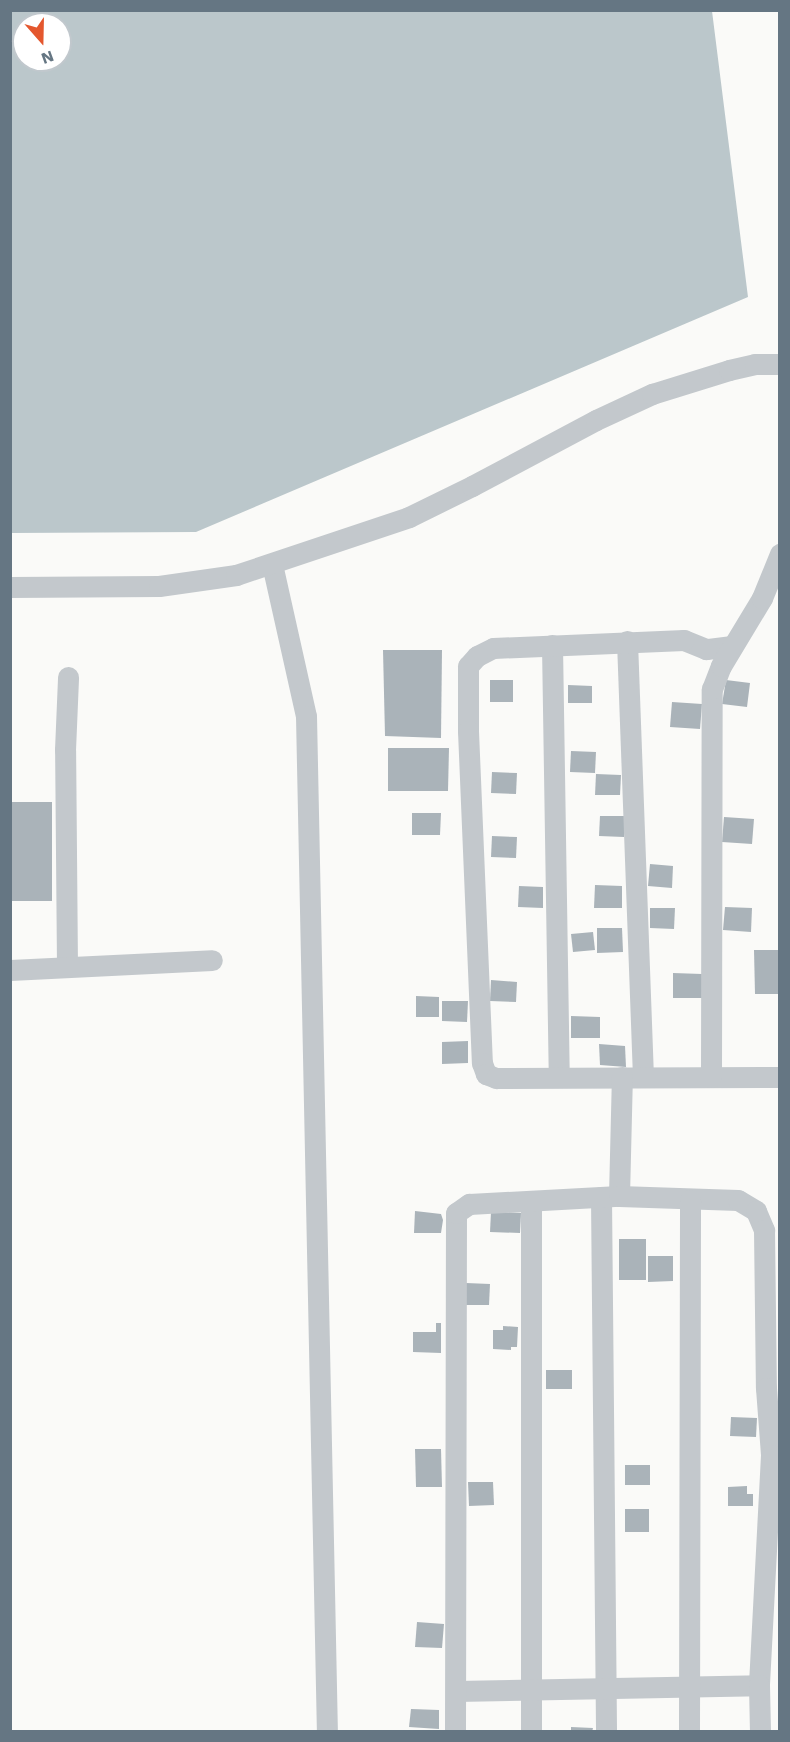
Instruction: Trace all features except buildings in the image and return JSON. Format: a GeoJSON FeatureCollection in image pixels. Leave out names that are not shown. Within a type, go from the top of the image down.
{"type":"FeatureCollection","features":[{"type":"Feature","properties":{"kind":"street"},"geometry":{"type":"LineString","coordinates":[[10,587],[159,586],[236,575],[409,517],[596,420],[652,394],[729,370],[755,364],[780,364]]}},
{"type":"Feature","properties":{"kind":"street"},"geometry":{"type":"LineString","coordinates":[[711,1077],[712,689],[720,666],[762,598],[780,554]]}},
{"type":"Feature","properties":{"kind":"street"},"geometry":{"type":"LineString","coordinates":[[272,564],[306,716],[327,1731]]}},
{"type":"Feature","properties":{"kind":"street"},"geometry":{"type":"LineString","coordinates":[[732,646],[706,649],[684,640],[493,648],[477,657],[468,666],[482,1063],[486,1074],[496,1078],[779,1077]]}},
{"type":"Feature","properties":{"kind":"street"},"geometry":{"type":"LineString","coordinates":[[627,641],[643,1077]]}},
{"type":"Feature","properties":{"kind":"street"},"geometry":{"type":"LineString","coordinates":[[552,645],[559,1077]]}},
{"type":"Feature","properties":{"kind":"street"},"geometry":{"type":"LineString","coordinates":[[67,968],[65,750],[68,677]]}},
{"type":"Feature","properties":{"kind":"street"},"geometry":{"type":"LineString","coordinates":[[10,970],[212,960]]}},
{"type":"Feature","properties":{"kind":"street"},"geometry":{"type":"LineString","coordinates":[[606,1731],[610,1196],[622,1077]]}},
{"type":"Feature","properties":{"kind":"street"},"geometry":{"type":"LineString","coordinates":[[455,1731],[454,1220],[456,1213],[469,1204],[610,1196],[738,1200],[748,1204],[761,1218],[764,1230],[766,1388],[771,1455],[759,1685],[760,1731]]}},
{"type":"Feature","properties":{"kind":"street"},"geometry":{"type":"LineString","coordinates":[[689,1731],[690,1200]]}},
{"type":"Feature","properties":{"kind":"street"},"geometry":{"type":"LineString","coordinates":[[531,1201],[531,1731]]}},
{"type":"Feature","properties":{"kind":"street"},"geometry":{"type":"LineString","coordinates":[[456,1691],[759,1685]]}},
{"type":"Feature","properties":{"kind":"shaded area"},"geometry":{"type":"Polygon","coordinates":[[[10,11],[712,11],[748,297],[196,532],[11,533],[10,11]]]}}]}
